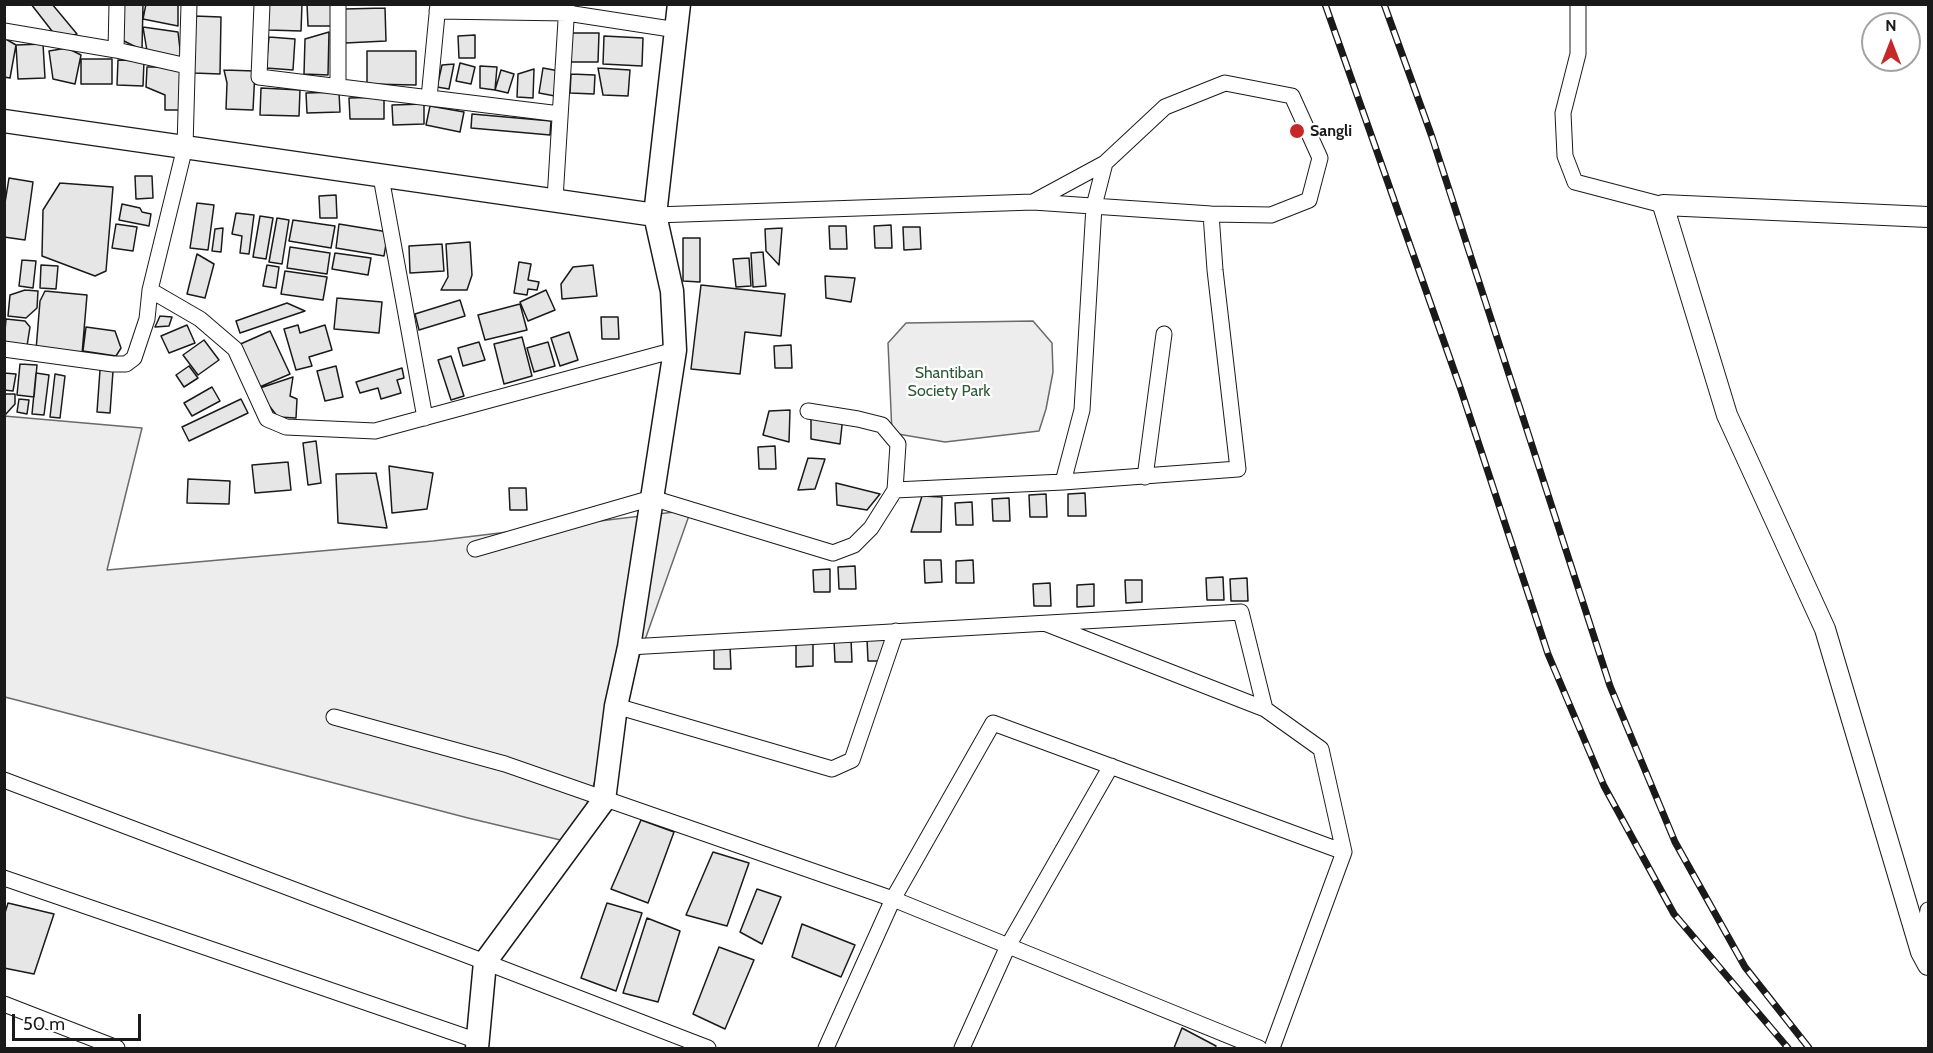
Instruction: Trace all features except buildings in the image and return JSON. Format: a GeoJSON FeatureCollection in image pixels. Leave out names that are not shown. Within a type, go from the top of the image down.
{"type":"FeatureCollection","features":[{"type":"Feature","properties":{"kind":"main road"},"geometry":{"type":"LineString","coordinates":[[478,1045],[485,962],[604,800],[616,706],[629,647],[675,350],[672,291],[655,215],[679,4]]}},
{"type":"Feature","properties":{"kind":"main road"},"geometry":{"type":"LineString","coordinates":[[4,121],[655,215]]}},
{"type":"Feature","properties":{"kind":"street"},"geometry":{"type":"LineString","coordinates":[[116,50],[117,4]]}},
{"type":"Feature","properties":{"kind":"street"},"geometry":{"type":"LineString","coordinates":[[4,349],[113,364],[126,364],[134,358],[147,319],[150,290],[185,147],[189,4]]}},
{"type":"Feature","properties":{"kind":"street"},"geometry":{"type":"LineString","coordinates":[[262,4],[259,77],[560,114]]}},
{"type":"Feature","properties":{"kind":"street"},"geometry":{"type":"LineString","coordinates":[[338,4],[338,86]]}},
{"type":"Feature","properties":{"kind":"street"},"geometry":{"type":"LineString","coordinates":[[1578,4],[1578,54],[1563,113],[1565,156],[1575,182],[1663,205],[1929,217]]}},
{"type":"Feature","properties":{"kind":"street"},"geometry":{"type":"LineString","coordinates":[[429,98],[437,8],[567,9],[677,30]]}},
{"type":"Feature","properties":{"kind":"street"},"geometry":{"type":"LineString","coordinates":[[555,200],[567,9]]}},
{"type":"Feature","properties":{"kind":"street"},"geometry":{"type":"LineString","coordinates":[[4,30],[116,50],[187,66]]}},
{"type":"Feature","properties":{"kind":"street"},"geometry":{"type":"LineString","coordinates":[[655,215],[1033,202],[1211,214],[1271,215],[1309,200],[1320,158],[1292,96],[1225,83],[1165,107],[1105,163],[1033,202]]}},
{"type":"Feature","properties":{"kind":"street"},"geometry":{"type":"LineString","coordinates":[[1063,482],[1082,410],[1094,206],[1105,163]]}},
{"type":"Feature","properties":{"kind":"street"},"geometry":{"type":"LineString","coordinates":[[381,177],[425,417]]}},
{"type":"Feature","properties":{"kind":"street"},"geometry":{"type":"LineString","coordinates":[[1663,205],[1727,415],[1825,629],[1925,958]]}},
{"type":"Feature","properties":{"kind":"street"},"geometry":{"type":"LineString","coordinates":[[895,490],[1145,477],[1238,469],[1215,270],[1211,214]]}},
{"type":"Feature","properties":{"kind":"street"},"geometry":{"type":"LineString","coordinates":[[150,290],[200,319],[235,349],[267,419],[286,427],[375,431],[675,350]]}},
{"type":"Feature","properties":{"kind":"street"},"geometry":{"type":"LineString","coordinates":[[1145,477],[1164,334]]}},
{"type":"Feature","properties":{"kind":"street"},"geometry":{"type":"LineString","coordinates":[[475,549],[652,498],[833,553],[854,545],[871,528],[895,490],[898,444],[882,425],[807,411]]}},
{"type":"Feature","properties":{"kind":"street"},"geometry":{"type":"LineString","coordinates":[[629,647],[1241,612],[1265,709]]}},
{"type":"Feature","properties":{"kind":"street"},"geometry":{"type":"LineString","coordinates":[[1042,622],[1265,709],[1321,749],[1344,852],[1272,1048]]}},
{"type":"Feature","properties":{"kind":"street"},"geometry":{"type":"LineString","coordinates":[[616,706],[832,769],[852,760],[896,631]]}},
{"type":"Feature","properties":{"kind":"street"},"geometry":{"type":"LineString","coordinates":[[334,717],[505,764],[893,899],[1259,1048]]}},
{"type":"Feature","properties":{"kind":"street"},"geometry":{"type":"LineString","coordinates":[[826,1048],[893,899],[993,723],[1344,852]]}},
{"type":"Feature","properties":{"kind":"street"},"geometry":{"type":"LineString","coordinates":[[962,1048],[1008,946],[1111,766]]}},
{"type":"Feature","properties":{"kind":"street"},"geometry":{"type":"LineString","coordinates":[[4,780],[708,1048]]}},
{"type":"Feature","properties":{"kind":"street"},"geometry":{"type":"LineString","coordinates":[[4,878],[478,1045]]}},
{"type":"Feature","properties":{"kind":"street"},"geometry":{"type":"LineString","coordinates":[[1925,958],[1929,910]]}},
{"type":"Feature","properties":{"kind":"street"},"geometry":{"type":"LineString","coordinates":[[4,1004],[117,1048]]}},
{"type":"Feature","properties":{"kind":"shaded area","name":"Shantiban Society Park"},"geometry":{"type":"Polygon","coordinates":[[[1033,321],[1052,343],[1053,372],[1039,431],[945,442],[892,433],[888,343],[906,323],[1033,321]]]}},
{"type":"Feature","properties":{"kind":"shaded area"},"geometry":{"type":"Polygon","coordinates":[[[4,416],[142,428],[107,570],[433,541],[691,510],[573,843],[468,818],[5,697],[4,416]]]}},
{"type":"Feature","properties":{"kind":"railway"},"geometry":{"type":"LineString","coordinates":[[1325,4],[1461,390],[1548,654],[1604,786],[1674,914],[1788,1048]]}},
{"type":"Feature","properties":{"kind":"railway"},"geometry":{"type":"LineString","coordinates":[[1384,4],[1432,137],[1610,686],[1675,842],[1745,967],[1809,1048]]}},
{"type":"Feature","properties":{"kind":"place","name":"Sangli"},"geometry":{"type":"Point","coordinates":[1297,131]}}]}
